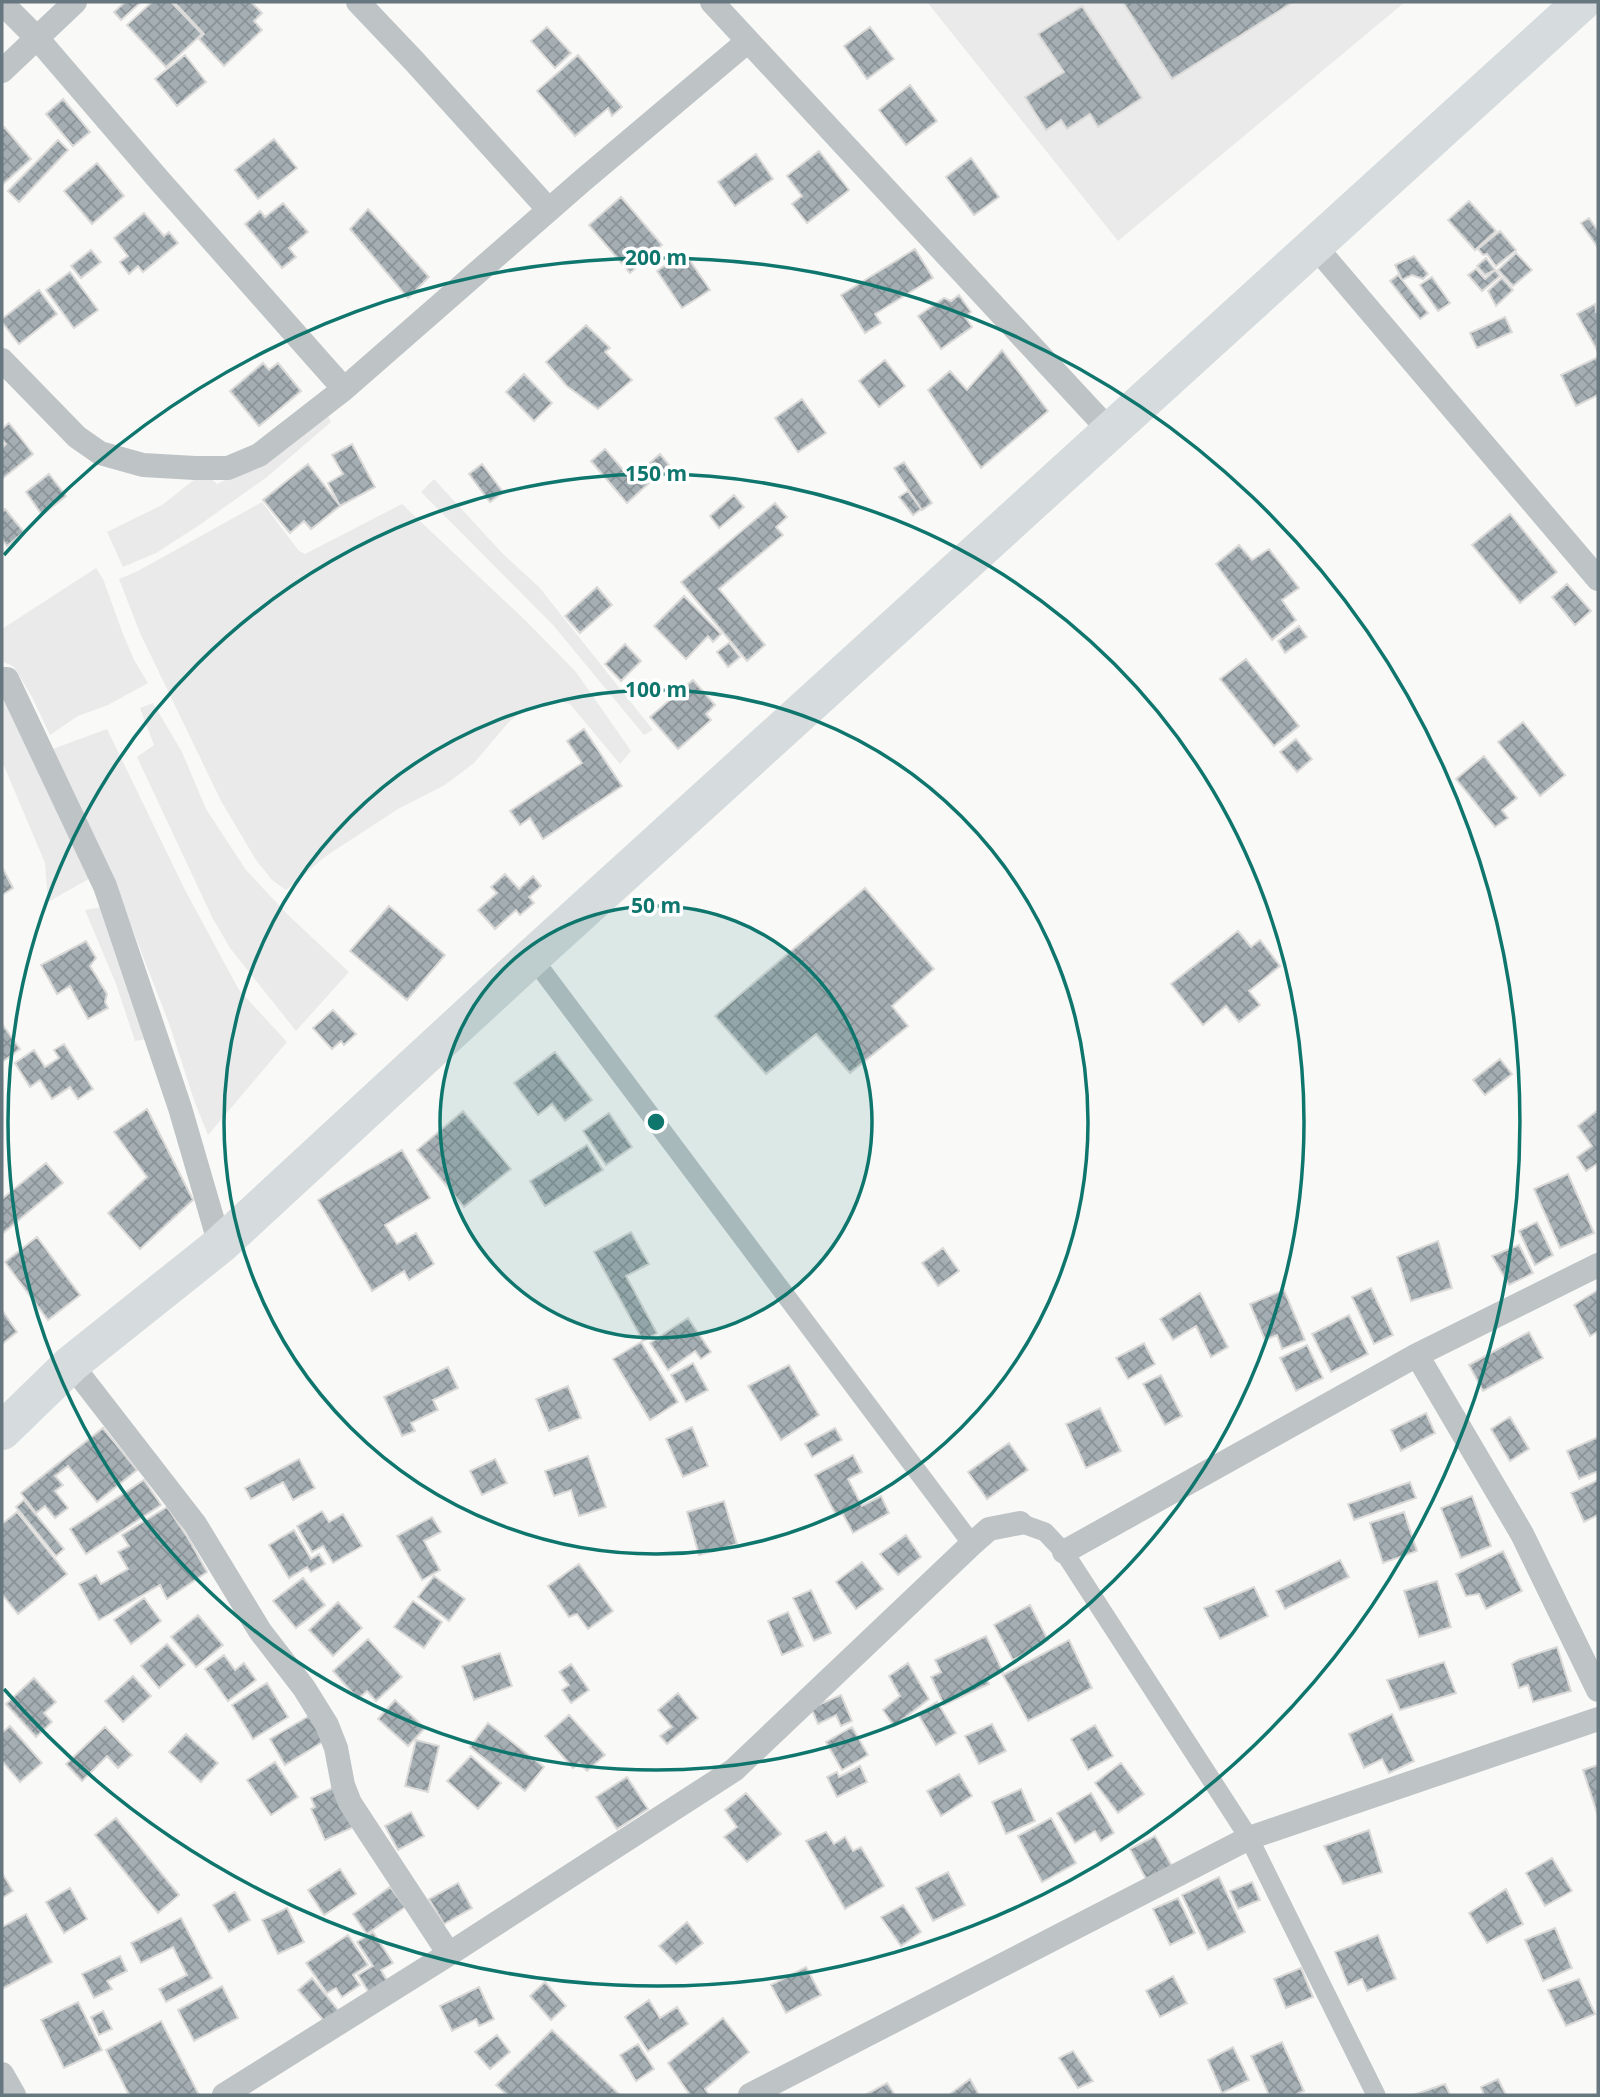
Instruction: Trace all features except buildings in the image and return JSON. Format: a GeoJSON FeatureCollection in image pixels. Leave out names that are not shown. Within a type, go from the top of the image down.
{"type":"FeatureCollection","features":[{"type":"Feature","properties":{"kind":"main road"},"geometry":{"type":"LineString","coordinates":[[2,1431],[71,1364],[220,1245],[532,957],[1582,2]]}},
{"type":"Feature","properties":{"kind":"street"},"geometry":{"type":"LineString","coordinates":[[2,71],[75,2]]}},
{"type":"Feature","properties":{"kind":"street"},"geometry":{"type":"LineString","coordinates":[[358,2],[549,210]]}},
{"type":"Feature","properties":{"kind":"street"},"geometry":{"type":"LineString","coordinates":[[712,2],[1110,431]]}},
{"type":"Feature","properties":{"kind":"street"},"geometry":{"type":"LineString","coordinates":[[2,3],[37,38],[344,390]]}},
{"type":"Feature","properties":{"kind":"street"},"geometry":{"type":"LineString","coordinates":[[2,359],[77,437],[100,453],[143,465],[228,468],[259,455],[344,390],[549,210],[748,41]]}},
{"type":"Feature","properties":{"kind":"street"},"geometry":{"type":"LineString","coordinates":[[1314,245],[1598,579]]}},
{"type":"Feature","properties":{"kind":"street"},"geometry":{"type":"LineString","coordinates":[[2,679],[7,679],[105,886],[180,1108],[220,1245]]}},
{"type":"Feature","properties":{"kind":"street"},"geometry":{"type":"LineString","coordinates":[[532,957],[972,1544]]}},
{"type":"Feature","properties":{"kind":"street"},"geometry":{"type":"LineString","coordinates":[[1064,1552],[1417,1354],[1598,1265]]}},
{"type":"Feature","properties":{"kind":"street"},"geometry":{"type":"LineString","coordinates":[[1417,1354],[1522,1534],[1598,1689]]}},
{"type":"Feature","properties":{"kind":"street"},"geometry":{"type":"LineString","coordinates":[[71,1364],[195,1524],[260,1631],[304,1688],[327,1725],[336,1748],[343,1785],[350,1803],[449,1954]]}},
{"type":"Feature","properties":{"kind":"street"},"geometry":{"type":"LineString","coordinates":[[224,2095],[734,1770],[972,1544],[989,1530],[1020,1523],[1045,1532],[1064,1552],[1249,1838],[1376,2095]]}},
{"type":"Feature","properties":{"kind":"street"},"geometry":{"type":"LineString","coordinates":[[750,2095],[1249,1838],[1598,1719]]}},
{"type":"Feature","properties":{"kind":"street"},"geometry":{"type":"LineString","coordinates":[[2,2074],[13,2095]]}},
{"type":"Feature","properties":{"kind":"shaded area"},"geometry":{"type":"Polygon","coordinates":[[[927,2],[1405,2],[1118,241],[927,2]]]}},
{"type":"Feature","properties":{"kind":"shaded area"},"geometry":{"type":"Polygon","coordinates":[[[325,409],[331,422],[267,477],[156,553],[123,567],[107,532],[162,505],[204,472],[217,484],[248,469],[325,409]]]}},
{"type":"Feature","properties":{"kind":"shaded area"},"geometry":{"type":"Polygon","coordinates":[[[434,479],[502,553],[539,587],[653,730],[644,735],[553,625],[421,492],[434,479]]]}},
{"type":"Feature","properties":{"kind":"shaded area"},"geometry":{"type":"Polygon","coordinates":[[[262,502],[299,551],[305,554],[402,504],[576,672],[631,751],[620,764],[570,704],[553,700],[524,709],[508,723],[474,763],[445,785],[398,809],[326,856],[286,890],[272,880],[256,860],[221,801],[140,633],[119,579],[262,502]]]}},
{"type":"Feature","properties":{"kind":"shaded area"},"geometry":{"type":"Polygon","coordinates":[[[96,568],[103,579],[134,660],[148,683],[108,705],[78,716],[50,735],[14,667],[2,661],[2,629],[96,568]]]}},
{"type":"Feature","properties":{"kind":"shaded area"},"geometry":{"type":"Polygon","coordinates":[[[2,693],[92,877],[48,902],[45,863],[2,761],[2,693]]]}},
{"type":"Feature","properties":{"kind":"shaded area"},"geometry":{"type":"Polygon","coordinates":[[[153,703],[182,752],[206,809],[246,870],[288,915],[349,972],[296,1031],[230,948],[212,917],[137,757],[154,745],[140,708],[153,703]]]}},
{"type":"Feature","properties":{"kind":"shaded area"},"geometry":{"type":"Polygon","coordinates":[[[107,729],[185,890],[239,990],[287,1042],[208,1135],[170,1026],[123,905],[50,750],[107,729]]]}},
{"type":"Feature","properties":{"kind":"shaded area"},"geometry":{"type":"Polygon","coordinates":[[[102,907],[146,1039],[135,1041],[116,984],[85,910],[102,907]]]}}]}
